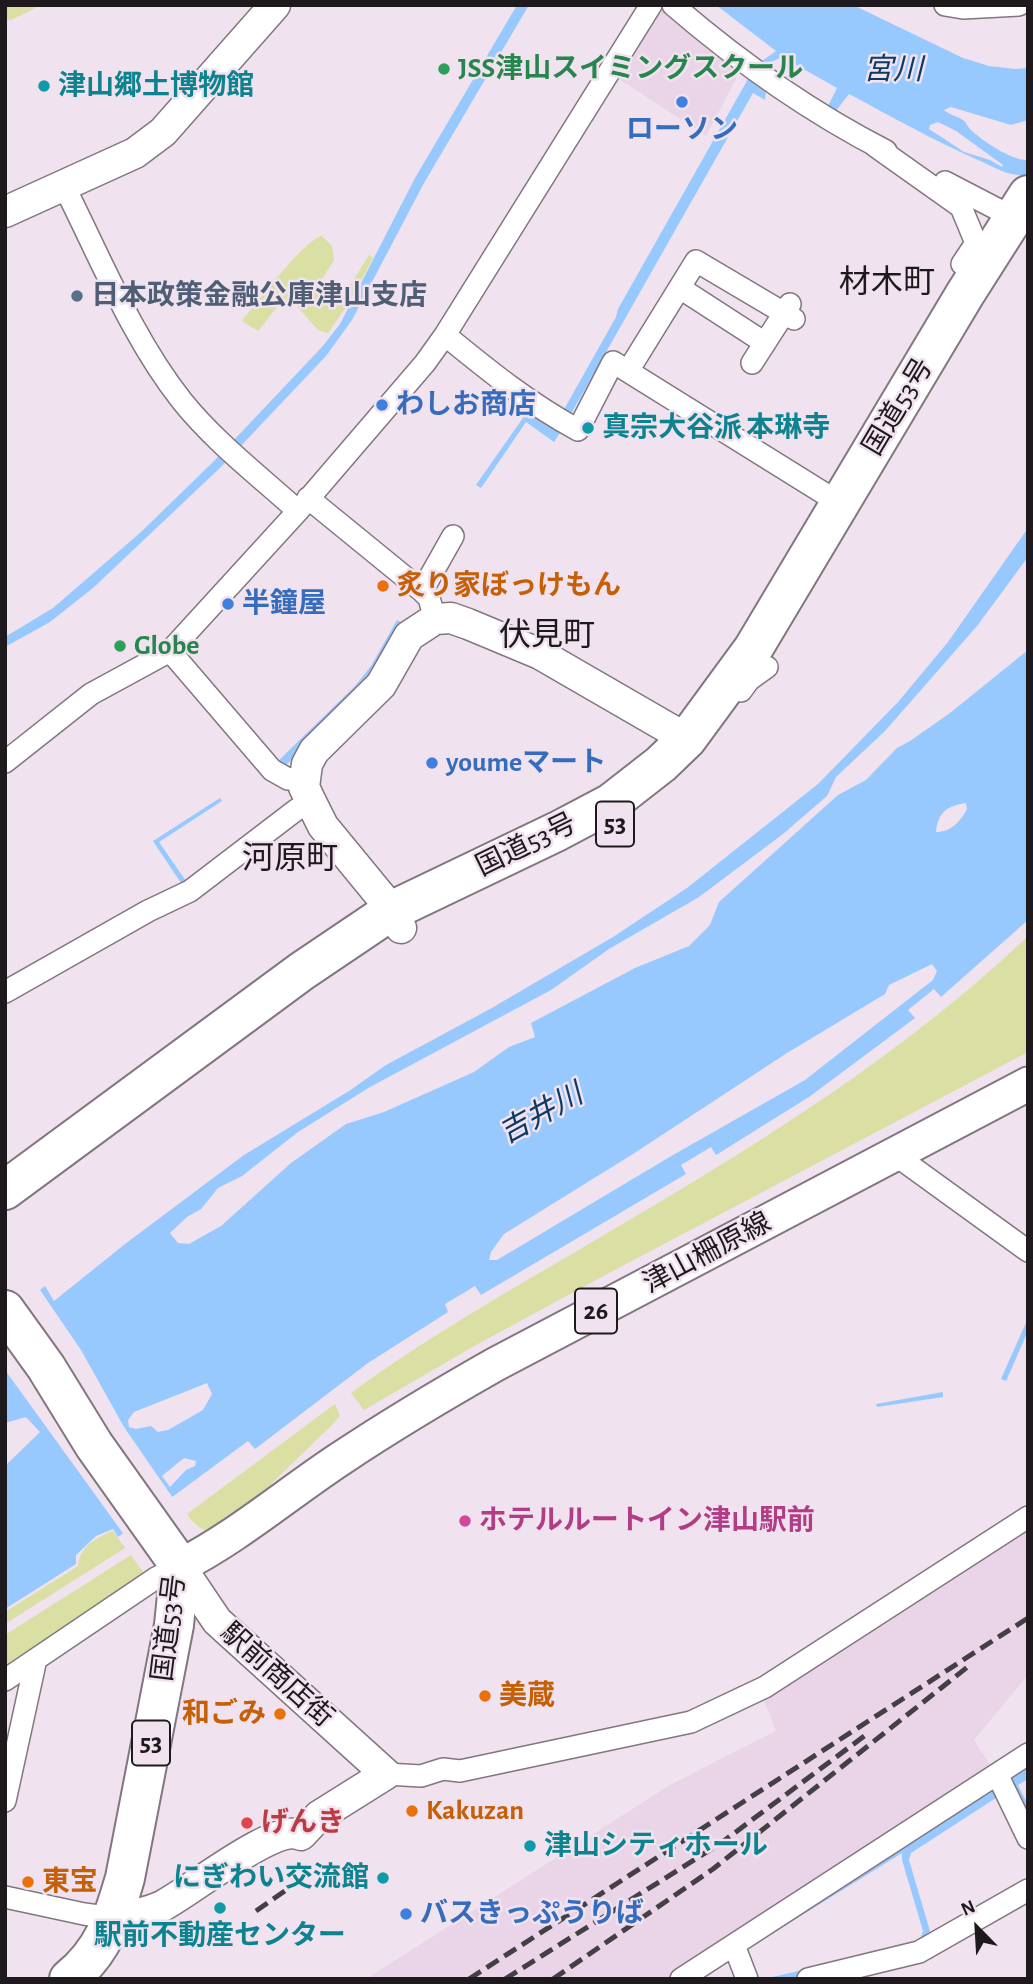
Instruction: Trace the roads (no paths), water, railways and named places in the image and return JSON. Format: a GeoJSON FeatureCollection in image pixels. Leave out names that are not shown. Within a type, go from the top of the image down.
{"type":"FeatureCollection","features":[{"type":"Feature","properties":{"kind":"highway","name":"国道53号"},"geometry":{"type":"LineString","coordinates":[[5,1190],[302,971],[611,803],[662,764],[687,739],[723,694],[1024,215]]}},
{"type":"Feature","properties":{"kind":"highway","name":"国道53号"},"geometry":{"type":"LineString","coordinates":[[5,1213],[207,1065],[396,919],[569,849],[622,820],[683,772],[707,748],[767,667],[1024,215]]}},
{"type":"Feature","properties":{"kind":"highway","name":"国道53号"},"geometry":{"type":"LineString","coordinates":[[5,1310],[46,1367],[94,1445],[178,1562],[174,1625],[125,1878],[114,1918],[95,1952],[69,1979]]}},
{"type":"Feature","properties":{"kind":"main road","name":"津山柵原線"},"geometry":{"type":"LineString","coordinates":[[178,1562],[209,1551],[341,1458],[496,1364],[1028,1084]]}},
{"type":"Feature","properties":{"kind":"street"},"geometry":{"type":"LineString","coordinates":[[5,212],[135,153],[163,132],[275,5]]}},
{"type":"Feature","properties":{"kind":"street"},"geometry":{"type":"LineString","coordinates":[[5,762],[91,694],[170,651],[303,504],[425,363],[651,5]]}},
{"type":"Feature","properties":{"kind":"street"},"geometry":{"type":"LineString","coordinates":[[673,5],[720,45],[875,146],[961,207],[976,243],[757,610],[772,618]]}},
{"type":"Feature","properties":{"kind":"street"},"geometry":{"type":"LineString","coordinates":[[946,5],[962,8],[1019,5]]}},
{"type":"Feature","properties":{"kind":"street"},"geometry":{"type":"LineString","coordinates":[[875,146],[1024,215]]}},
{"type":"Feature","properties":{"kind":"street"},"geometry":{"type":"LineString","coordinates":[[64,186],[145,348],[169,384],[213,435],[429,597],[435,619]]}},
{"type":"Feature","properties":{"kind":"street"},"geometry":{"type":"LineString","coordinates":[[628,371],[696,261],[789,312],[752,363]]}},
{"type":"Feature","properties":{"kind":"street"},"geometry":{"type":"LineString","coordinates":[[680,288],[765,343]]}},
{"type":"Feature","properties":{"kind":"street"},"geometry":{"type":"LineString","coordinates":[[444,335],[508,387],[578,430],[613,362],[825,494]]}},
{"type":"Feature","properties":{"kind":"street"},"geometry":{"type":"LineString","coordinates":[[422,591],[453,536]]}},
{"type":"Feature","properties":{"kind":"street"},"geometry":{"type":"LineString","coordinates":[[396,919],[323,826],[308,790],[307,764],[314,751],[381,685],[409,636],[435,619],[452,618],[540,654],[687,739],[696,741],[707,733],[750,680],[767,667]]}},
{"type":"Feature","properties":{"kind":"street"},"geometry":{"type":"LineString","coordinates":[[170,651],[272,770],[308,790]]}},
{"type":"Feature","properties":{"kind":"street"},"geometry":{"type":"LineString","coordinates":[[5,992],[148,911],[190,891],[296,810],[308,790]]}},
{"type":"Feature","properties":{"kind":"street"},"geometry":{"type":"LineString","coordinates":[[894,1154],[1028,1251]]}},
{"type":"Feature","properties":{"kind":"street"},"geometry":{"type":"LineString","coordinates":[[5,1897],[85,1914],[114,1918],[135,1915],[160,1907],[279,1836],[294,1832],[301,1835],[319,1816],[386,1774],[421,1776],[443,1769],[460,1772],[691,1722],[765,1687],[1028,1517]]}},
{"type":"Feature","properties":{"kind":"street"},"geometry":{"type":"LineString","coordinates":[[5,1680],[178,1562]]}},
{"type":"Feature","properties":{"kind":"street","name":"駅前商店街"},"geometry":{"type":"LineString","coordinates":[[178,1562],[217,1621],[386,1774]]}},
{"type":"Feature","properties":{"kind":"street"},"geometry":{"type":"LineString","coordinates":[[5,1801],[36,1659]]}},
{"type":"Feature","properties":{"kind":"street"},"geometry":{"type":"LineString","coordinates":[[681,1979],[1028,1754]]}},
{"type":"Feature","properties":{"kind":"street"},"geometry":{"type":"LineString","coordinates":[[997,1774],[1028,1838]]}},
{"type":"Feature","properties":{"kind":"street"},"geometry":{"type":"LineString","coordinates":[[808,1979],[919,1952],[1028,1890]]}},
{"type":"Feature","properties":{"kind":"street"},"geometry":{"type":"LineString","coordinates":[[734,1945],[747,1979]]}},
{"type":"Feature","properties":{"kind":"water"},"geometry":{"type":"Polygon","coordinates":[[[517,5],[529,5],[424,183],[352,320],[326,356],[221,467],[93,588],[50,622],[5,647],[5,637],[53,608],[141,532],[214,461],[322,347],[340,324],[415,178],[517,5]]]}},
{"type":"Feature","properties":{"kind":"water","name":"宮川"},"geometry":{"type":"Polygon","coordinates":[[[716,5],[853,5],[963,58],[989,66],[1028,68],[1028,120],[1011,125],[951,107],[944,110],[963,120],[975,134],[997,149],[1028,160],[1028,175],[1008,173],[995,168],[849,94],[835,112],[828,106],[837,88],[782,57],[765,65],[762,61],[776,51],[716,5]],[[938,122],[930,125],[929,129],[964,152],[990,160],[1002,167],[1003,165],[956,131],[938,122]]]}},
{"type":"Feature","properties":{"kind":"water"},"geometry":{"type":"Polygon","coordinates":[[[748,79],[766,90],[765,100],[753,93],[554,442],[526,422],[481,488],[476,485],[527,412],[548,426],[562,413],[748,79]]]}},
{"type":"Feature","properties":{"kind":"water","name":"吉井川"},"geometry":{"type":"Polygon","coordinates":[[[1028,528],[1028,557],[977,626],[885,731],[836,777],[827,796],[783,834],[699,897],[609,949],[551,990],[370,1087],[298,1132],[242,1176],[218,1188],[201,1209],[187,1217],[170,1233],[178,1243],[189,1244],[221,1226],[291,1163],[346,1124],[384,1112],[474,1072],[509,1047],[535,1037],[531,1023],[635,968],[689,946],[710,925],[719,902],[838,795],[866,780],[897,748],[950,713],[1028,650],[1028,920],[941,997],[934,989],[908,1010],[915,1018],[809,1097],[716,1155],[711,1147],[681,1165],[686,1174],[481,1295],[475,1286],[445,1304],[448,1312],[368,1363],[255,1449],[248,1441],[118,1537],[113,1529],[96,1536],[76,1555],[76,1564],[5,1609],[5,1466],[40,1432],[26,1417],[5,1423],[5,1317],[45,1286],[54,1301],[244,1155],[349,1091],[386,1065],[490,1009],[613,937],[687,888],[818,784],[899,701],[948,642],[1028,528]],[[966,803],[959,804],[941,815],[936,832],[951,828],[958,822],[967,809],[966,803]],[[932,964],[889,985],[885,994],[787,1053],[633,1154],[504,1234],[491,1252],[489,1260],[497,1260],[805,1080],[933,980],[937,971],[932,964]],[[207,1383],[134,1412],[128,1420],[129,1427],[136,1429],[151,1426],[158,1432],[168,1430],[203,1410],[212,1394],[207,1383]],[[184,1458],[162,1476],[170,1487],[186,1470],[195,1466],[196,1461],[184,1458]]]}},
{"type":"Feature","properties":{"kind":"water"},"geometry":{"type":"Polygon","coordinates":[[[397,620],[404,624],[385,658],[324,728],[280,771],[274,765],[355,686],[371,666],[397,620]]]}},
{"type":"Feature","properties":{"kind":"water"},"geometry":{"type":"Polygon","coordinates":[[[220,798],[222,801],[159,842],[188,884],[175,890],[174,887],[181,883],[153,841],[220,798]]]}},
{"type":"Feature","properties":{"kind":"water"},"geometry":{"type":"Polygon","coordinates":[[[1028,1318],[1028,1331],[1006,1381],[1001,1379],[1028,1318]]]}},
{"type":"Feature","properties":{"kind":"water"},"geometry":{"type":"Polygon","coordinates":[[[943,1392],[943,1397],[877,1407],[876,1404],[943,1392]]]}},
{"type":"Feature","properties":{"kind":"water"},"geometry":{"type":"Polygon","coordinates":[[[1028,1768],[1028,1779],[1018,1785],[1028,1805],[1028,1819],[999,1796],[911,1853],[909,1860],[930,1931],[926,1942],[826,1972],[764,1979],[915,1944],[923,1931],[902,1853],[762,1940],[761,1936],[1028,1768]]]}},
{"type":"Feature","properties":{"kind":"railway"},"geometry":{"type":"LineString","coordinates":[[469,1979],[1028,1618]]}},
{"type":"Feature","properties":{"kind":"railway"},"geometry":{"type":"LineString","coordinates":[[553,1979],[713,1869],[970,1665]]}},
{"type":"Feature","properties":{"kind":"railway"},"geometry":{"type":"LineString","coordinates":[[505,1979],[721,1843],[867,1734]]}},
{"type":"Feature","properties":{"kind":"railway"},"geometry":{"type":"LineString","coordinates":[[256,1911],[289,1888]]}},
{"type":"Feature","properties":{"kind":"place","name":"JSS津山スイミングスクール"},"geometry":{"type":"Point","coordinates":[444,69]}},
{"type":"Feature","properties":{"kind":"place","name":"津山郷土博物館"},"geometry":{"type":"Point","coordinates":[44,86]}},
{"type":"Feature","properties":{"kind":"place","name":"ローソン"},"geometry":{"type":"Point","coordinates":[682,102]}},
{"type":"Feature","properties":{"kind":"place","name":"日本政策金融公庫津山支店"},"geometry":{"type":"Point","coordinates":[77,296]}},
{"type":"Feature","properties":{"kind":"place","name":"わしお商店"},"geometry":{"type":"Point","coordinates":[382,405]}},
{"type":"Feature","properties":{"kind":"place","name":"真宗大谷派 本琳寺"},"geometry":{"type":"Point","coordinates":[588,428]}},
{"type":"Feature","properties":{"kind":"place","name":"炙り家ぼっけもん"},"geometry":{"type":"Point","coordinates":[383,586]}},
{"type":"Feature","properties":{"kind":"place","name":"半鐘屋"},"geometry":{"type":"Point","coordinates":[228,604]}},
{"type":"Feature","properties":{"kind":"place","name":"Globe"},"geometry":{"type":"Point","coordinates":[120,646]}},
{"type":"Feature","properties":{"kind":"place","name":"youmeマート"},"geometry":{"type":"Point","coordinates":[432,763]}},
{"type":"Feature","properties":{"kind":"place","name":"ホテルルートイン津山駅前"},"geometry":{"type":"Point","coordinates":[465,1521]}},
{"type":"Feature","properties":{"kind":"place","name":"美蔵"},"geometry":{"type":"Point","coordinates":[485,1696]}},
{"type":"Feature","properties":{"kind":"place","name":"和ごみ"},"geometry":{"type":"Point","coordinates":[280,1714]}},
{"type":"Feature","properties":{"kind":"place","name":"Kakuzan"},"geometry":{"type":"Point","coordinates":[412,1811]}},
{"type":"Feature","properties":{"kind":"place","name":"げんき"},"geometry":{"type":"Point","coordinates":[247,1823]}},
{"type":"Feature","properties":{"kind":"place","name":"津山シティホール"},"geometry":{"type":"Point","coordinates":[530,1846]}},
{"type":"Feature","properties":{"kind":"place","name":"にぎわい交流館"},"geometry":{"type":"Point","coordinates":[383,1878]}},
{"type":"Feature","properties":{"kind":"place","name":"東宝"},"geometry":{"type":"Point","coordinates":[28,1882]}},
{"type":"Feature","properties":{"kind":"place","name":"駅前不動産センター"},"geometry":{"type":"Point","coordinates":[220,1908]}},
{"type":"Feature","properties":{"kind":"place","name":"バスきっぷうりば"},"geometry":{"type":"Point","coordinates":[406,1914]}},
{"type":"Feature","properties":{"kind":"district","name":"材木町"},"geometry":{"type":"Point","coordinates":[887,282]}},
{"type":"Feature","properties":{"kind":"district","name":"伏見町"},"geometry":{"type":"Point","coordinates":[547,635]}},
{"type":"Feature","properties":{"kind":"district","name":"河原町"},"geometry":{"type":"Point","coordinates":[290,858]}}]}
